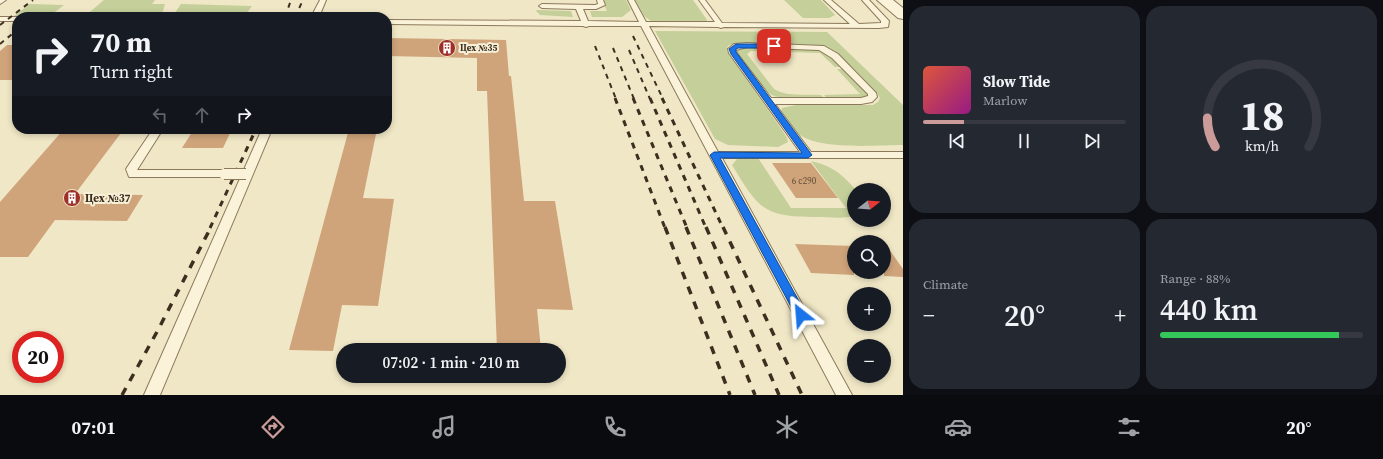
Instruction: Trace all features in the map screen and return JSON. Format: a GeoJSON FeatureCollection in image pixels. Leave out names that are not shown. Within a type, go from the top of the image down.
{"type":"FeatureCollection","features":[{"type":"Feature","properties":{"kind":"street"},"geometry":{"type":"LineString","coordinates":[[884,0],[903,15]]}},
{"type":"Feature","properties":{"kind":"lane"},"geometry":{"type":"LineString","coordinates":[[317,12],[323,0]]}},
{"type":"Feature","properties":{"kind":"lane"},"geometry":{"type":"LineString","coordinates":[[542,6],[596,7],[602,5],[600,0]]}},
{"type":"Feature","properties":{"kind":"lane"},"geometry":{"type":"LineString","coordinates":[[631,0],[844,395]]}},
{"type":"Feature","properties":{"kind":"lane"},"geometry":{"type":"LineString","coordinates":[[702,0],[721,26]]}},
{"type":"Feature","properties":{"kind":"lane"},"geometry":{"type":"LineString","coordinates":[[827,0],[857,26]]}},
{"type":"Feature","properties":{"kind":"lane"},"geometry":{"type":"LineString","coordinates":[[392,22],[721,26],[885,25],[885,20],[865,0]]}},
{"type":"Feature","properties":{"kind":"lane"},"geometry":{"type":"LineString","coordinates":[[579,7],[586,25]]}},
{"type":"Feature","properties":{"kind":"lane"},"geometry":{"type":"LineString","coordinates":[[0,19],[12,20]]}},
{"type":"Feature","properties":{"kind":"lane"},"geometry":{"type":"LineString","coordinates":[[768,101],[860,101],[869,100],[873,97],[872,93],[835,56],[821,48],[736,46],[732,49],[733,53],[768,101],[808,155]]}},
{"type":"Feature","properties":{"kind":"lane"},"geometry":{"type":"LineString","coordinates":[[155,134],[131,169],[132,174],[247,174]]}},
{"type":"Feature","properties":{"kind":"lane"},"geometry":{"type":"LineString","coordinates":[[152,395],[265,134]]}},
{"type":"Feature","properties":{"kind":"lane"},"geometry":{"type":"LineString","coordinates":[[714,155],[903,156]]}},
{"type":"Feature","properties":{"kind":"green space"},"geometry":{"type":"Polygon","coordinates":[[[104,0],[155,0],[152,4],[165,4],[163,12],[90,12],[104,0]]]}},
{"type":"Feature","properties":{"kind":"green space"},"geometry":{"type":"Polygon","coordinates":[[[602,0],[626,0],[631,10],[622,17],[592,17],[590,11],[607,11],[602,0]]]}},
{"type":"Feature","properties":{"kind":"green space"},"geometry":{"type":"Polygon","coordinates":[[[635,0],[693,0],[707,20],[706,22],[654,23],[644,16],[635,0]]]}},
{"type":"Feature","properties":{"kind":"green space"},"geometry":{"type":"Polygon","coordinates":[[[784,0],[821,0],[835,15],[829,18],[803,18],[784,0]]]}},
{"type":"Feature","properties":{"kind":"green space"},"geometry":{"type":"Polygon","coordinates":[[[30,4],[64,5],[55,12],[20,12],[30,4]]]}},
{"type":"Feature","properties":{"kind":"green space"},"geometry":{"type":"Polygon","coordinates":[[[181,4],[252,6],[248,12],[175,12],[181,4]]]}},
{"type":"Feature","properties":{"kind":"green space"},"geometry":{"type":"Polygon","coordinates":[[[536,11],[571,11],[573,17],[540,15],[536,11]]]}},
{"type":"Feature","properties":{"kind":"green space"},"geometry":{"type":"Polygon","coordinates":[[[655,31],[827,32],[903,105],[903,145],[847,146],[817,142],[805,138],[796,132],[790,125],[781,112],[782,108],[796,105],[873,105],[878,102],[880,98],[850,65],[825,48],[816,45],[746,43],[729,45],[727,51],[782,130],[788,142],[778,147],[728,145],[715,139],[655,31]]]}},
{"type":"Feature","properties":{"kind":"green space"},"geometry":{"type":"Polygon","coordinates":[[[741,48],[782,48],[785,52],[751,51],[747,54],[774,89],[779,92],[797,95],[821,95],[824,98],[785,98],[774,96],[769,93],[759,83],[738,54],[737,51],[741,48]]]}},
{"type":"Feature","properties":{"kind":"green space"},"geometry":{"type":"Polygon","coordinates":[[[786,48],[817,49],[826,52],[842,67],[835,67],[820,53],[789,52],[786,48]]]}},
{"type":"Feature","properties":{"kind":"green space"},"geometry":{"type":"Polygon","coordinates":[[[837,69],[844,69],[868,95],[861,98],[827,98],[824,95],[860,94],[837,69]]]}},
{"type":"Feature","properties":{"kind":"green space"},"geometry":{"type":"Polygon","coordinates":[[[758,158],[791,208],[846,208],[811,161],[831,168],[850,183],[847,183],[847,217],[799,217],[773,212],[764,208],[749,192],[732,165],[737,159],[758,158]]]}},
{"type":"Feature","properties":{"kind":"building"},"geometry":{"type":"Polygon","coordinates":[[[392,38],[506,40],[524,201],[555,201],[573,310],[537,309],[540,343],[497,343],[487,91],[477,91],[477,58],[392,56],[392,38]]]}},
{"type":"Feature","properties":{"kind":"building"},"geometry":{"type":"Polygon","coordinates":[[[7,45],[12,45],[12,80],[0,80],[0,51],[7,45]]]}},
{"type":"Feature","properties":{"kind":"building","name":"Цех №37"},"geometry":{"type":"Polygon","coordinates":[[[60,134],[120,134],[75,194],[143,195],[127,221],[55,220],[28,257],[0,257],[0,202],[60,134]]]}},
{"type":"Feature","properties":{"kind":"building"},"geometry":{"type":"Polygon","coordinates":[[[191,134],[230,134],[223,148],[182,148],[191,134]]]}},
{"type":"Feature","properties":{"kind":"building"},"geometry":{"type":"Polygon","coordinates":[[[348,134],[376,134],[363,198],[394,199],[378,306],[342,305],[333,351],[289,350],[348,134]]]}},
{"type":"Feature","properties":{"kind":"building"},"geometry":{"type":"Polygon","coordinates":[[[772,163],[811,163],[838,198],[796,198],[772,163]]]}},
{"type":"Feature","properties":{"kind":"building"},"geometry":{"type":"Polygon","coordinates":[[[795,244],[847,246],[847,275],[811,273],[795,244]]]}},
{"type":"Feature","properties":{"kind":"building"},"geometry":{"type":"Polygon","coordinates":[[[891,252],[903,269],[903,277],[891,276],[891,252]]]}},
{"type":"Feature","properties":{"kind":"railway"},"geometry":{"type":"LineString","coordinates":[[17,12],[33,0]]}},
{"type":"Feature","properties":{"kind":"railway"},"geometry":{"type":"LineString","coordinates":[[287,12],[291,0]]}},
{"type":"Feature","properties":{"kind":"railway"},"geometry":{"type":"LineString","coordinates":[[297,12],[303,0]]}},
{"type":"Feature","properties":{"kind":"railway"},"geometry":{"type":"LineString","coordinates":[[0,25],[12,16]]}},
{"type":"Feature","properties":{"kind":"railway"},"geometry":{"type":"LineString","coordinates":[[0,44],[12,34]]}},
{"type":"Feature","properties":{"kind":"railway"},"geometry":{"type":"LineString","coordinates":[[633,36],[663,99]]}},
{"type":"Feature","properties":{"kind":"railway"},"geometry":{"type":"LineString","coordinates":[[595,46],[616,99]]}},
{"type":"Feature","properties":{"kind":"railway"},"geometry":{"type":"LineString","coordinates":[[613,48],[634,99]]}},
{"type":"Feature","properties":{"kind":"railway"},"geometry":{"type":"LineString","coordinates":[[629,50],[650,99]]}},
{"type":"Feature","properties":{"kind":"railway"},"geometry":{"type":"LineString","coordinates":[[615,98],[665,228]]}},
{"type":"Feature","properties":{"kind":"railway"},"geometry":{"type":"LineString","coordinates":[[633,98],[687,228]]}},
{"type":"Feature","properties":{"kind":"railway"},"geometry":{"type":"LineString","coordinates":[[650,98],[706,228]]}},
{"type":"Feature","properties":{"kind":"railway"},"geometry":{"type":"LineString","coordinates":[[662,98],[723,228]]}},
{"type":"Feature","properties":{"kind":"railway"},"geometry":{"type":"LineString","coordinates":[[210,228],[254,134]]}},
{"type":"Feature","properties":{"kind":"railway"},"geometry":{"type":"LineString","coordinates":[[122,395],[158,330],[211,227]]}},
{"type":"Feature","properties":{"kind":"railway"},"geometry":{"type":"LineString","coordinates":[[665,227],[730,395]]}},
{"type":"Feature","properties":{"kind":"railway"},"geometry":{"type":"LineString","coordinates":[[686,227],[755,395]]}},
{"type":"Feature","properties":{"kind":"railway"},"geometry":{"type":"LineString","coordinates":[[706,227],[779,395]]}},
{"type":"Feature","properties":{"kind":"railway"},"geometry":{"type":"LineString","coordinates":[[723,227],[802,395]]}},
{"type":"Feature","properties":{"kind":"place","name":"Цех №35"},"geometry":{"type":"Point","coordinates":[447,48]}},
{"type":"Feature","properties":{"kind":"place","name":"Цех №37"},"geometry":{"type":"Point","coordinates":[72,198]}},
{"type":"Feature","properties":{"kind":"route"},"geometry":{"type":"LineString","coordinates":[[774,46],[747,45],[736,46],[732,49],[733,53],[808,155],[714,155],[801,315]]}}]}
